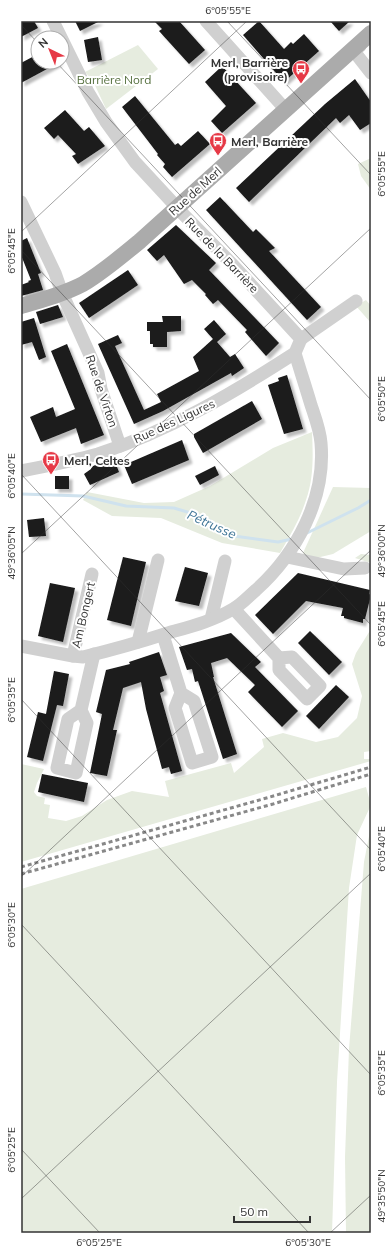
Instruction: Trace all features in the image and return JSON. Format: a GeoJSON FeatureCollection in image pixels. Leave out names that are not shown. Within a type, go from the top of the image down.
{"type":"FeatureCollection","features":[{"type":"Feature","properties":{"kind":"main road","name":"Rue de Merl"},"geometry":{"type":"LineString","coordinates":[[352,50],[371,23]]}},
{"type":"Feature","properties":{"kind":"main road","name":"Rue de Merl"},"geometry":{"type":"LineString","coordinates":[[21,306],[62,293],[82,284],[104,270],[140,241],[371,33]]}},
{"type":"Feature","properties":{"kind":"street","name":"Rue de la Barrière"},"geometry":{"type":"LineString","coordinates":[[53,21],[88,92],[106,122],[135,162],[301,339]]}},
{"type":"Feature","properties":{"kind":"street"},"geometry":{"type":"LineString","coordinates":[[206,21],[286,110]]}},
{"type":"Feature","properties":{"kind":"street","name":"Rue de Merl"},"geometry":{"type":"LineString","coordinates":[[352,50],[371,42]]}},
{"type":"Feature","properties":{"kind":"street"},"geometry":{"type":"LineString","coordinates":[[352,50],[371,73]]}},
{"type":"Feature","properties":{"kind":"street","name":"Rue de Virton"},"geometry":{"type":"LineString","coordinates":[[21,202],[55,273],[62,293],[98,373],[101,389],[120,446]]}},
{"type":"Feature","properties":{"kind":"street"},"geometry":{"type":"LineString","coordinates":[[295,353],[301,339],[356,301]]}},
{"type":"Feature","properties":{"kind":"street","name":"Rue des Ligures"},"geometry":{"type":"LineString","coordinates":[[21,471],[75,460],[120,446],[206,407],[240,388],[295,353]]}},
{"type":"Feature","properties":{"kind":"street","name":"Am Bongert"},"geometry":{"type":"LineString","coordinates":[[21,646],[83,657],[163,635],[211,619],[234,609],[268,579],[287,557],[294,546],[306,521],[319,480],[321,443],[318,425],[295,353]]}},
{"type":"Feature","properties":{"kind":"street"},"geometry":{"type":"LineString","coordinates":[[287,557],[344,569],[366,568]]}},
{"type":"Feature","properties":{"kind":"street"},"geometry":{"type":"LineString","coordinates":[[138,642],[158,560]]}},
{"type":"Feature","properties":{"kind":"street"},"geometry":{"type":"LineString","coordinates":[[211,619],[225,561]]}},
{"type":"Feature","properties":{"kind":"street","name":"Am Bongert"},"geometry":{"type":"LineString","coordinates":[[73,656],[92,574]]}},
{"type":"Feature","properties":{"kind":"street"},"geometry":{"type":"LineString","coordinates":[[234,609],[279,658]]}},
{"type":"Feature","properties":{"kind":"street"},"geometry":{"type":"LineString","coordinates":[[163,635],[182,693],[194,701],[212,757],[192,763],[175,708],[182,693]]}},
{"type":"Feature","properties":{"kind":"street","name":"Am Bongert"},"geometry":{"type":"LineString","coordinates":[[81,710],[94,654]]}},
{"type":"Feature","properties":{"kind":"green space","name":"Barrière Nord"},"geometry":{"type":"Polygon","coordinates":[[[138,45],[158,69],[106,109],[93,81],[85,72],[138,45]]]}},
{"type":"Feature","properties":{"kind":"green space"},"geometry":{"type":"Polygon","coordinates":[[[371,158],[371,190],[361,176],[358,164],[371,158]]]}},
{"type":"Feature","properties":{"kind":"green space"},"geometry":{"type":"Polygon","coordinates":[[[366,300],[371,306],[371,323],[356,306],[366,300]]]}},
{"type":"Feature","properties":{"kind":"green space"},"geometry":{"type":"Polygon","coordinates":[[[312,432],[313,449],[309,492],[298,521],[280,553],[222,543],[161,518],[112,516],[83,500],[87,492],[144,503],[174,502],[210,486],[273,448],[312,432]]]}},
{"type":"Feature","properties":{"kind":"green space"},"geometry":{"type":"Polygon","coordinates":[[[333,487],[371,488],[371,531],[333,554],[312,559],[303,553],[333,487]]]}},
{"type":"Feature","properties":{"kind":"green space"},"geometry":{"type":"Polygon","coordinates":[[[361,554],[371,555],[371,563],[355,558],[361,554]]]}},
{"type":"Feature","properties":{"kind":"green space"},"geometry":{"type":"Polygon","coordinates":[[[371,629],[371,751],[364,752],[364,759],[371,759],[371,761],[21,862],[21,764],[44,769],[34,792],[37,796],[45,798],[44,804],[50,805],[48,818],[66,821],[82,816],[107,800],[132,791],[169,797],[165,781],[231,763],[234,773],[264,747],[262,739],[283,733],[316,742],[338,737],[357,718],[362,696],[352,664],[356,653],[371,629]]]}},
{"type":"Feature","properties":{"kind":"green space"},"geometry":{"type":"Polygon","coordinates":[[[366,787],[371,805],[357,835],[349,888],[337,1082],[332,1233],[21,1233],[21,889],[366,787]]]}},
{"type":"Feature","properties":{"kind":"green space"},"geometry":{"type":"Polygon","coordinates":[[[371,826],[371,1233],[346,1233],[345,1157],[349,1049],[364,862],[371,826]]]}},
{"type":"Feature","properties":{"kind":"building"},"geometry":{"type":"Polygon","coordinates":[[[21,21],[34,21],[38,28],[30,30],[30,32],[21,37],[21,21]]]}},
{"type":"Feature","properties":{"kind":"building"},"geometry":{"type":"Polygon","coordinates":[[[75,21],[100,21],[80,31],[75,21]]]}},
{"type":"Feature","properties":{"kind":"building"},"geometry":{"type":"Polygon","coordinates":[[[154,21],[179,21],[205,50],[189,64],[159,31],[162,29],[154,21]]]}},
{"type":"Feature","properties":{"kind":"building"},"geometry":{"type":"Polygon","coordinates":[[[259,21],[284,49],[291,42],[293,44],[304,34],[319,51],[284,82],[243,35],[259,21]]]}},
{"type":"Feature","properties":{"kind":"building"},"geometry":{"type":"Polygon","coordinates":[[[330,21],[350,21],[339,31],[330,21]]]}},
{"type":"Feature","properties":{"kind":"building"},"geometry":{"type":"Polygon","coordinates":[[[98,37],[102,60],[88,62],[84,40],[98,37]]]}},
{"type":"Feature","properties":{"kind":"building"},"geometry":{"type":"Polygon","coordinates":[[[30,58],[30,70],[45,70],[21,83],[21,63],[30,58]]]}},
{"type":"Feature","properties":{"kind":"building"},"geometry":{"type":"Polygon","coordinates":[[[222,66],[256,103],[222,133],[211,121],[226,106],[205,82],[222,66]]]}},
{"type":"Feature","properties":{"kind":"building"},"geometry":{"type":"Polygon","coordinates":[[[355,79],[371,102],[371,123],[360,130],[349,115],[340,123],[336,118],[249,202],[236,188],[325,104],[355,79]]]}},
{"type":"Feature","properties":{"kind":"building"},"geometry":{"type":"Polygon","coordinates":[[[135,96],[175,145],[178,143],[181,146],[198,131],[210,144],[172,177],[163,167],[165,164],[157,155],[158,154],[122,107],[135,96]]]}},
{"type":"Feature","properties":{"kind":"building"},"geometry":{"type":"Polygon","coordinates":[[[65,110],[84,131],[89,127],[105,146],[78,164],[72,156],[76,154],[58,135],[54,139],[44,128],[65,110]]]}},
{"type":"Feature","properties":{"kind":"building"},"geometry":{"type":"Polygon","coordinates":[[[220,197],[253,232],[256,229],[275,248],[269,251],[321,307],[307,320],[206,210],[220,197]]]}},
{"type":"Feature","properties":{"kind":"building"},"geometry":{"type":"Polygon","coordinates":[[[176,225],[216,263],[209,270],[279,343],[266,356],[245,332],[247,330],[218,300],[213,304],[205,295],[206,294],[192,280],[184,284],[164,255],[157,261],[147,250],[176,225]]]}},
{"type":"Feature","properties":{"kind":"building"},"geometry":{"type":"Polygon","coordinates":[[[27,238],[41,273],[38,274],[43,290],[21,296],[21,285],[31,280],[21,255],[21,241],[27,238]]]}},
{"type":"Feature","properties":{"kind":"building"},"geometry":{"type":"Polygon","coordinates":[[[128,270],[138,285],[89,318],[79,303],[128,270]]]}},
{"type":"Feature","properties":{"kind":"building"},"geometry":{"type":"Polygon","coordinates":[[[58,305],[63,317],[40,324],[36,312],[58,305]]]}},
{"type":"Feature","properties":{"kind":"building"},"geometry":{"type":"Polygon","coordinates":[[[162,316],[181,316],[181,331],[167,332],[167,347],[153,347],[153,344],[150,344],[150,331],[147,331],[147,322],[163,322],[162,316]]]}},
{"type":"Feature","properties":{"kind":"building"},"geometry":{"type":"Polygon","coordinates":[[[34,318],[46,357],[39,360],[32,342],[21,345],[21,322],[34,318]]]}},
{"type":"Feature","properties":{"kind":"building"},"geometry":{"type":"Polygon","coordinates":[[[214,320],[226,334],[217,342],[230,357],[235,354],[244,368],[232,376],[231,373],[163,411],[134,424],[98,344],[118,335],[122,343],[115,346],[144,410],[161,402],[157,394],[199,371],[193,357],[213,339],[204,329],[214,320]]]}},
{"type":"Feature","properties":{"kind":"building"},"geometry":{"type":"Polygon","coordinates":[[[67,344],[104,435],[81,444],[76,428],[41,442],[30,417],[53,407],[56,417],[75,409],[51,351],[67,344]]]}},
{"type":"Feature","properties":{"kind":"building"},"geometry":{"type":"Polygon","coordinates":[[[287,375],[303,429],[284,434],[268,385],[279,381],[278,378],[287,375]]]}},
{"type":"Feature","properties":{"kind":"building"},"geometry":{"type":"Polygon","coordinates":[[[252,401],[262,419],[203,453],[194,437],[194,434],[252,401]]]}},
{"type":"Feature","properties":{"kind":"building"},"geometry":{"type":"Polygon","coordinates":[[[182,440],[189,460],[132,484],[124,465],[182,440]]]}},
{"type":"Feature","properties":{"kind":"building"},"geometry":{"type":"Polygon","coordinates":[[[113,457],[119,472],[90,485],[84,474],[91,469],[91,467],[113,457]]]}},
{"type":"Feature","properties":{"kind":"building"},"geometry":{"type":"Polygon","coordinates":[[[215,466],[219,475],[200,485],[195,476],[215,466]]]}},
{"type":"Feature","properties":{"kind":"building"},"geometry":{"type":"Polygon","coordinates":[[[55,476],[69,476],[69,489],[55,489],[55,476]]]}},
{"type":"Feature","properties":{"kind":"building"},"geometry":{"type":"Polygon","coordinates":[[[44,518],[46,536],[29,537],[27,520],[44,518]]]}},
{"type":"Feature","properties":{"kind":"building"},"geometry":{"type":"Polygon","coordinates":[[[123,557],[146,562],[131,626],[107,620],[123,557]]]}},
{"type":"Feature","properties":{"kind":"building"},"geometry":{"type":"Polygon","coordinates":[[[185,567],[208,573],[199,606],[175,601],[185,567]]]}},
{"type":"Feature","properties":{"kind":"building"},"geometry":{"type":"Polygon","coordinates":[[[298,573],[370,590],[369,594],[371,595],[363,623],[341,616],[343,608],[306,601],[273,634],[255,615],[298,573]]]}},
{"type":"Feature","properties":{"kind":"building"},"geometry":{"type":"Polygon","coordinates":[[[50,583],[75,588],[63,642],[38,636],[50,583]]]}},
{"type":"Feature","properties":{"kind":"building"},"geometry":{"type":"Polygon","coordinates":[[[310,631],[342,662],[329,675],[298,643],[310,631]]]}},
{"type":"Feature","properties":{"kind":"building"},"geometry":{"type":"Polygon","coordinates":[[[231,633],[261,662],[255,667],[298,711],[282,727],[248,692],[255,685],[227,658],[211,663],[213,677],[237,754],[223,759],[198,681],[195,682],[192,669],[187,670],[179,647],[231,633]]]}},
{"type":"Feature","properties":{"kind":"building"},"geometry":{"type":"Polygon","coordinates":[[[159,652],[167,675],[160,677],[164,691],[160,693],[182,771],[171,774],[169,767],[162,769],[146,709],[141,682],[123,688],[113,730],[117,730],[107,776],[90,773],[102,714],[96,712],[106,670],[130,664],[129,662],[159,652]]]}},
{"type":"Feature","properties":{"kind":"building"},"geometry":{"type":"Polygon","coordinates":[[[54,671],[69,674],[63,706],[57,705],[43,761],[27,757],[38,712],[46,714],[54,671]]]}},
{"type":"Feature","properties":{"kind":"building"},"geometry":{"type":"Polygon","coordinates":[[[336,685],[349,697],[319,729],[306,716],[336,685]]]}},
{"type":"Feature","properties":{"kind":"building"},"geometry":{"type":"Polygon","coordinates":[[[42,774],[88,783],[84,802],[38,792],[42,774]]]}},
{"type":"Feature","properties":{"kind":"waterway","name":"Pétrusse"},"geometry":{"type":"LineString","coordinates":[[21,494],[83,496],[126,506],[174,508],[204,517],[234,536],[278,542],[292,539]]}},
{"type":"Feature","properties":{"kind":"waterway","name":"Pétrusse"},"geometry":{"type":"LineString","coordinates":[[307,533],[371,500]]}},
{"type":"Feature","properties":{"kind":"railway"},"geometry":{"type":"LineString","coordinates":[[21,867],[371,767]]}},
{"type":"Feature","properties":{"kind":"railway"},"geometry":{"type":"LineString","coordinates":[[21,874],[273,804],[371,774]]}},
{"type":"Feature","properties":{"kind":"place","name":"Merl, Barrière (provisoire)"},"geometry":{"type":"Point","coordinates":[301,84]}},
{"type":"Feature","properties":{"kind":"place","name":"Merl, Barrière"},"geometry":{"type":"Point","coordinates":[218,156]}},
{"type":"Feature","properties":{"kind":"place","name":"Merl, Celtes"},"geometry":{"type":"Point","coordinates":[51,475]}}]}
